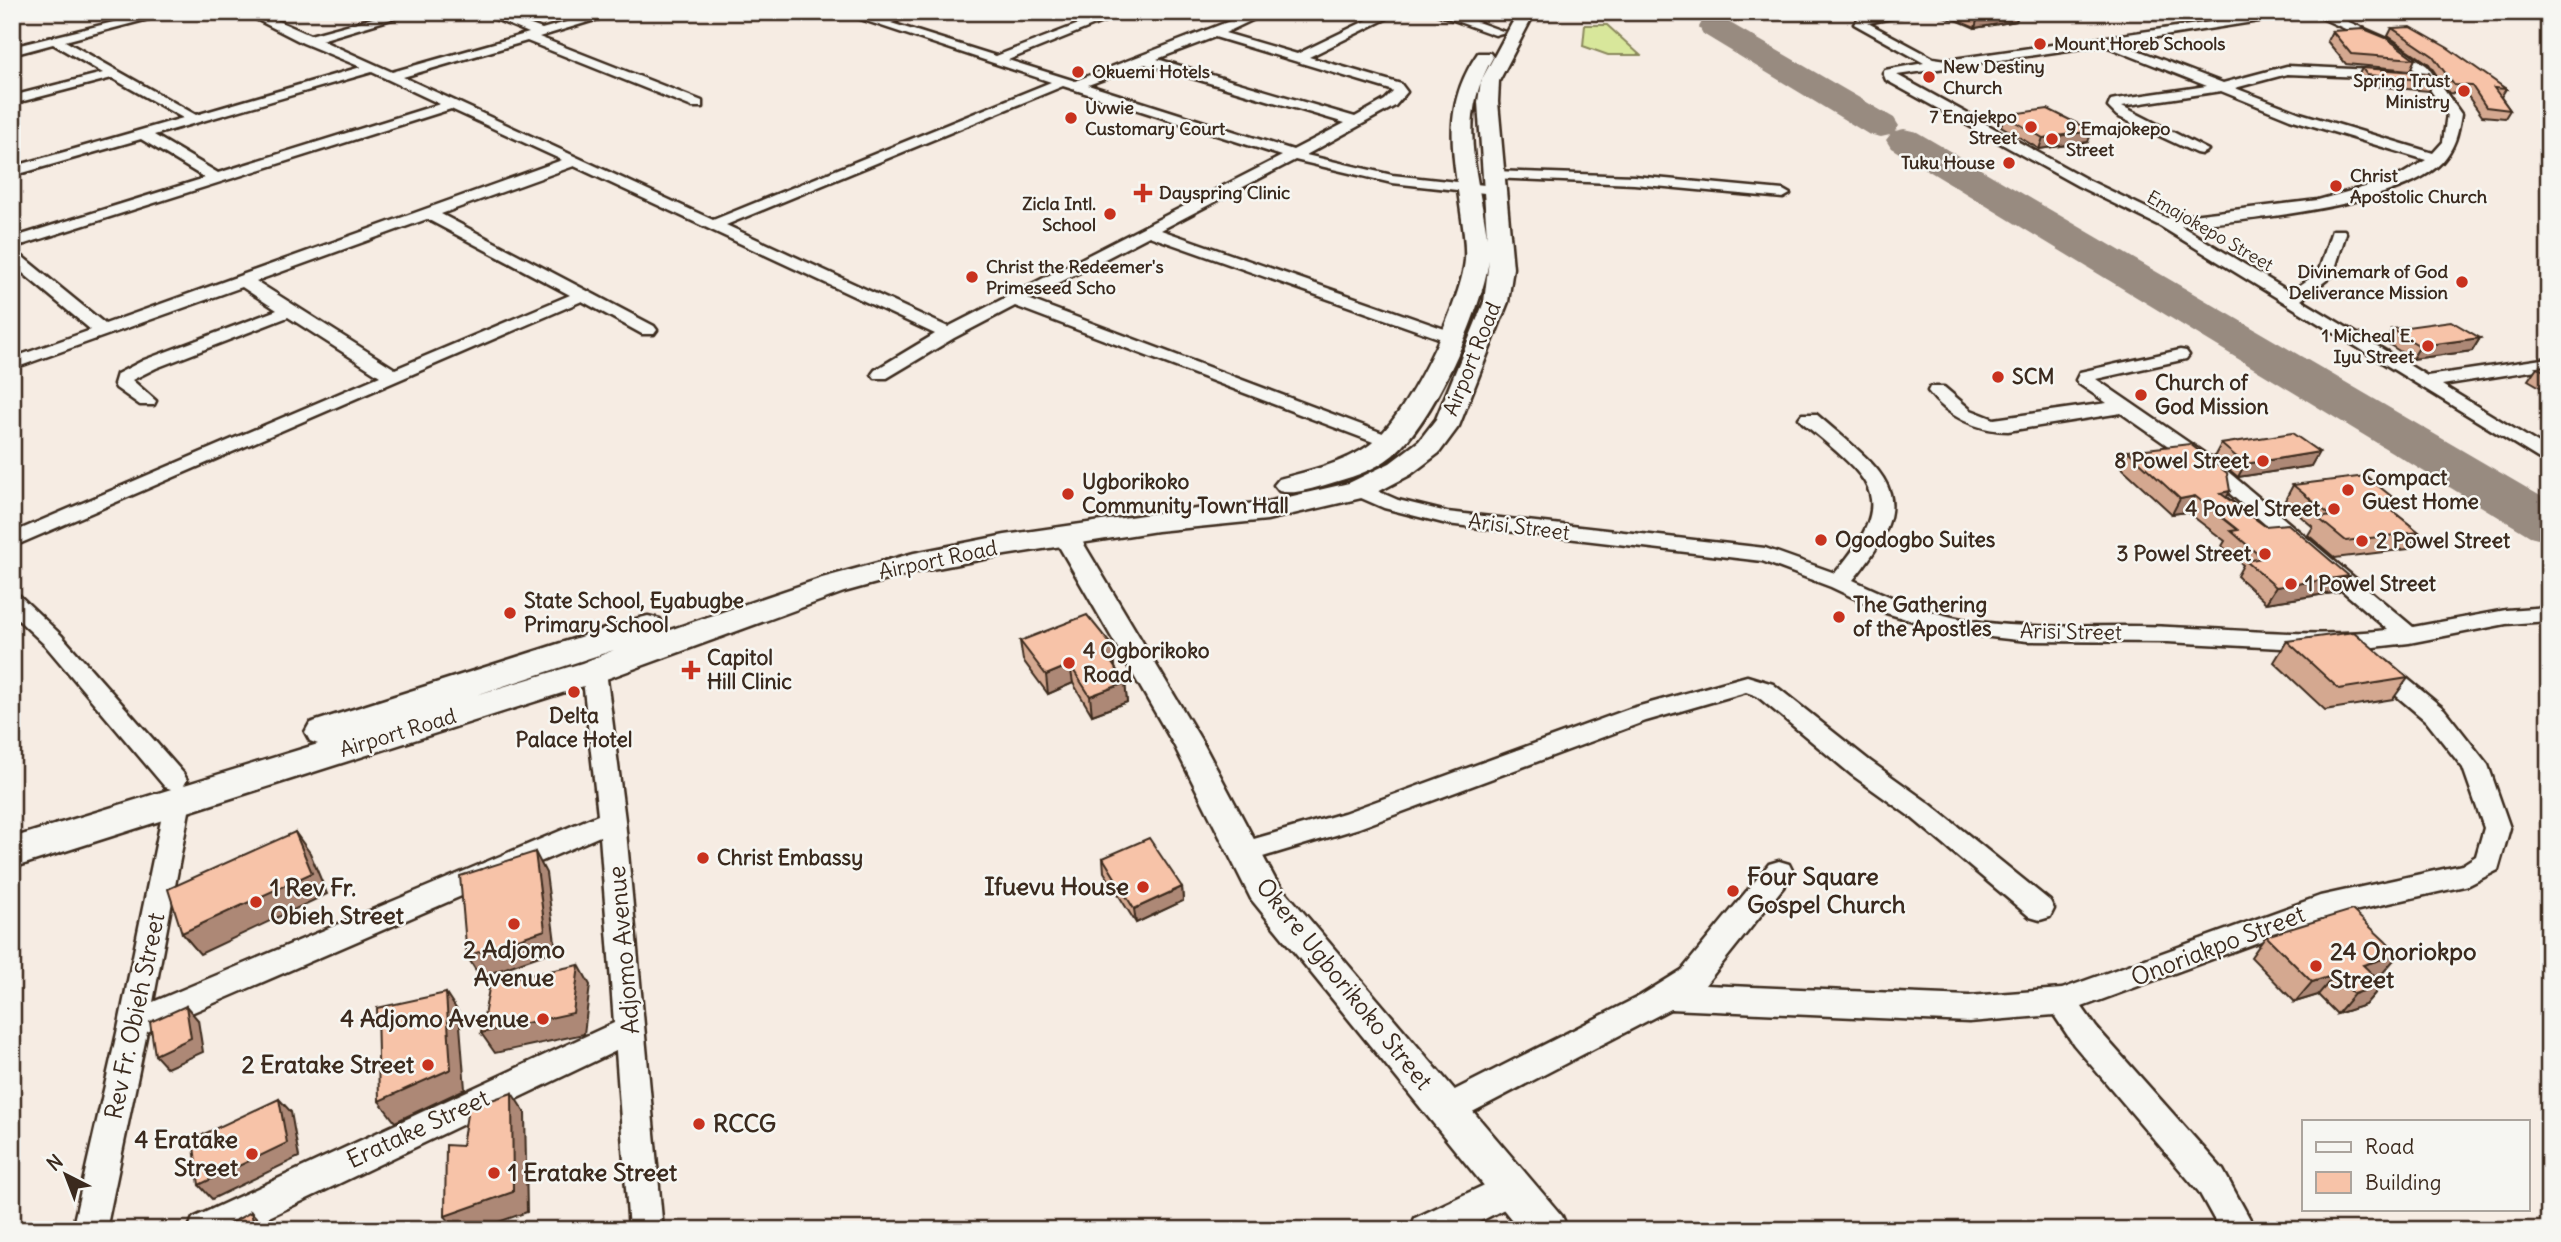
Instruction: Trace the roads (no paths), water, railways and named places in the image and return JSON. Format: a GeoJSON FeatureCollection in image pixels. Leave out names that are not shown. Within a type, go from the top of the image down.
{"type":"FeatureCollection","features":[{"type":"Feature","properties":{"kind":"main road","name":"Airport Road"},"geometry":{"type":"LineString","coordinates":[[12,853],[176,791],[874,552],[954,532],[1280,487],[1357,464],[1401,432],[1420,402],[1450,337],[1477,262],[1485,185],[1490,81],[1528,12]]}},
{"type":"Feature","properties":{"kind":"main road","name":"Airport Road"},"geometry":{"type":"LineString","coordinates":[[12,830],[176,791],[594,671],[833,585],[915,563],[1157,522],[1267,511],[1359,490],[1400,469],[1429,447],[1449,420],[1496,302],[1501,268],[1485,185],[1463,106],[1472,77],[1504,22]]}},
{"type":"Feature","properties":{"kind":"street"},"geometry":{"type":"LineString","coordinates":[[12,51],[169,12]]}},
{"type":"Feature","properties":{"kind":"street"},"geometry":{"type":"LineString","coordinates":[[248,12],[948,334]]}},
{"type":"Feature","properties":{"kind":"street"},"geometry":{"type":"LineString","coordinates":[[307,40],[410,12]]}},
{"type":"Feature","properties":{"kind":"street"},"geometry":{"type":"LineString","coordinates":[[484,12],[541,33]]}},
{"type":"Feature","properties":{"kind":"street"},"geometry":{"type":"LineString","coordinates":[[391,76],[615,12]]}},
{"type":"Feature","properties":{"kind":"street"},"geometry":{"type":"LineString","coordinates":[[845,12],[1295,155],[1392,179],[1485,185],[1634,180],[1783,194]]}},
{"type":"Feature","properties":{"kind":"street"},"geometry":{"type":"LineString","coordinates":[[878,23],[915,12]]}},
{"type":"Feature","properties":{"kind":"street"},"geometry":{"type":"LineString","coordinates":[[994,61],[1121,12]]}},
{"type":"Feature","properties":{"kind":"street"},"geometry":{"type":"LineString","coordinates":[[711,226],[1071,83],[1214,33],[1263,12]]}},
{"type":"Feature","properties":{"kind":"street"},"geometry":{"type":"LineString","coordinates":[[1298,58],[1394,12]]}},
{"type":"Feature","properties":{"kind":"street"},"geometry":{"type":"LineString","coordinates":[[1437,12],[1504,22]]}},
{"type":"Feature","properties":{"kind":"street"},"geometry":{"type":"LineString","coordinates":[[2243,12],[2260,19]]}},
{"type":"Feature","properties":{"kind":"street"},"geometry":{"type":"LineString","coordinates":[[1908,13],[1862,20],[1860,23],[1938,64],[2306,12]]}},
{"type":"Feature","properties":{"kind":"street"},"geometry":{"type":"LineString","coordinates":[[2165,223],[2274,212],[2328,201],[2410,177],[2437,159],[2449,144],[2454,114],[2423,69],[2386,43],[2316,12]]}},
{"type":"Feature","properties":{"kind":"street"},"geometry":{"type":"LineString","coordinates":[[881,374],[948,334],[1357,122],[1390,103],[1400,92],[1396,87],[1214,33]]}},
{"type":"Feature","properties":{"kind":"street"},"geometry":{"type":"LineString","coordinates":[[527,37],[697,104]]}},
{"type":"Feature","properties":{"kind":"street"},"geometry":{"type":"LineString","coordinates":[[56,41],[192,118]]}},
{"type":"Feature","properties":{"kind":"street"},"geometry":{"type":"LineString","coordinates":[[2104,41],[2295,116],[2437,159]]}},
{"type":"Feature","properties":{"kind":"street"},"geometry":{"type":"LineString","coordinates":[[1143,59],[1357,122]]}},
{"type":"Feature","properties":{"kind":"street","name":"Emajokepo Street"},"geometry":{"type":"LineString","coordinates":[[1938,64],[1889,73],[1891,77],[2083,183],[2165,223],[2549,459]]}},
{"type":"Feature","properties":{"kind":"street"},"geometry":{"type":"LineString","coordinates":[[12,172],[373,68]]}},
{"type":"Feature","properties":{"kind":"street"},"geometry":{"type":"LineString","coordinates":[[2201,150],[2122,113],[2115,107],[2116,103],[2219,88],[2287,70],[2333,70],[2428,77]]}},
{"type":"Feature","properties":{"kind":"street"},"geometry":{"type":"LineString","coordinates":[[12,100],[113,74]]}},
{"type":"Feature","properties":{"kind":"street"},"geometry":{"type":"LineString","coordinates":[[12,243],[450,105]]}},
{"type":"Feature","properties":{"kind":"street"},"geometry":{"type":"LineString","coordinates":[[142,134],[216,178]]}},
{"type":"Feature","properties":{"kind":"street"},"geometry":{"type":"LineString","coordinates":[[12,364],[571,162]]}},
{"type":"Feature","properties":{"kind":"street"},"geometry":{"type":"LineString","coordinates":[[429,214],[648,330]]}},
{"type":"Feature","properties":{"kind":"street"},"geometry":{"type":"LineString","coordinates":[[1149,230],[1450,337]]}},
{"type":"Feature","properties":{"kind":"street"},"geometry":{"type":"LineString","coordinates":[[2290,300],[2325,275],[2338,233]]}},
{"type":"Feature","properties":{"kind":"street"},"geometry":{"type":"LineString","coordinates":[[12,256],[104,332]]}},
{"type":"Feature","properties":{"kind":"street"},"geometry":{"type":"LineString","coordinates":[[244,281],[396,377]]}},
{"type":"Feature","properties":{"kind":"street"},"geometry":{"type":"LineString","coordinates":[[12,541],[583,295]]}},
{"type":"Feature","properties":{"kind":"street"},"geometry":{"type":"LineString","coordinates":[[1014,300],[1389,443]]}},
{"type":"Feature","properties":{"kind":"street"},"geometry":{"type":"LineString","coordinates":[[148,401],[123,384],[123,379],[150,364],[289,311],[300,317]]}},
{"type":"Feature","properties":{"kind":"street"},"geometry":{"type":"LineString","coordinates":[[2180,355],[2086,376],[2085,380],[2225,478],[2409,635]]}},
{"type":"Feature","properties":{"kind":"street"},"geometry":{"type":"LineString","coordinates":[[2427,382],[2549,363]]}},
{"type":"Feature","properties":{"kind":"street"},"geometry":{"type":"LineString","coordinates":[[1937,391],[1964,414],[1992,425],[2124,408]]}},
{"type":"Feature","properties":{"kind":"street"},"geometry":{"type":"LineString","coordinates":[[1809,418],[1853,458],[1881,491],[1881,513],[1871,541],[1839,582]]}},
{"type":"Feature","properties":{"kind":"street","name":"Arisi Street"},"geometry":{"type":"LineString","coordinates":[[1359,490],[1391,504],[1447,518],[1765,555],[1839,582],[1894,608],[1954,625],[2027,633],[2167,634],[2349,642],[2409,635],[2506,617],[2549,614]]}},
{"type":"Feature","properties":{"kind":"street","name":"Okere Ugborikoko Street"},"geometry":{"type":"LineString","coordinates":[[1066,536],[1189,746],[1263,889],[1547,1230]]}},
{"type":"Feature","properties":{"kind":"street"},"geometry":{"type":"LineString","coordinates":[[12,601],[53,640],[176,791]]}},
{"type":"Feature","properties":{"kind":"street","name":"Onoriakpo Street"},"geometry":{"type":"LineString","coordinates":[[1666,996],[1969,1009],[2062,1002],[2320,908],[2469,874],[2488,862],[2497,828],[2475,765],[2435,715],[2349,642]]}},
{"type":"Feature","properties":{"kind":"street","name":"Adjomo Avenue"},"geometry":{"type":"LineString","coordinates":[[594,671],[612,820],[646,1230]]}},
{"type":"Feature","properties":{"kind":"street"},"geometry":{"type":"LineString","coordinates":[[1243,852],[1350,821],[1638,715],[1747,684],[1765,690],[1861,768],[1921,811],[2040,909]]}},
{"type":"Feature","properties":{"kind":"street","name":"Rev Fr. Obieh Street"},"geometry":{"type":"LineString","coordinates":[[89,1230],[134,1024],[176,791]]}},
{"type":"Feature","properties":{"kind":"street"},"geometry":{"type":"LineString","coordinates":[[134,1024],[612,820]]}},
{"type":"Feature","properties":{"kind":"street"},"geometry":{"type":"LineString","coordinates":[[1446,1110],[1666,996],[1692,979],[1779,872]]}},
{"type":"Feature","properties":{"kind":"street"},"geometry":{"type":"LineString","coordinates":[[2062,1002],[2092,1045],[2210,1181],[2239,1230]]}},
{"type":"Feature","properties":{"kind":"street","name":"Eratake Street"},"geometry":{"type":"LineString","coordinates":[[205,1230],[631,1029]]}},
{"type":"Feature","properties":{"kind":"street"},"geometry":{"type":"LineString","coordinates":[[1427,1230],[1512,1188]]}},
{"type":"Feature","properties":{"kind":"place","name":"Mount Horeb Schools"},"geometry":{"type":"Point","coordinates":[2040,44]}},
{"type":"Feature","properties":{"kind":"place","name":"Okuemi Hotels"},"geometry":{"type":"Point","coordinates":[1078,72]}},
{"type":"Feature","properties":{"kind":"place","name":"New Destiny Church"},"geometry":{"type":"Point","coordinates":[1929,77]}},
{"type":"Feature","properties":{"kind":"place","name":"Spring Trust Ministry"},"geometry":{"type":"Point","coordinates":[2464,91]}},
{"type":"Feature","properties":{"kind":"place","name":"Uvwie Customary Court"},"geometry":{"type":"Point","coordinates":[1071,118]}},
{"type":"Feature","properties":{"kind":"place","name":"7 Enajekpo Street"},"geometry":{"type":"Point","coordinates":[2031,127]}},
{"type":"Feature","properties":{"kind":"place","name":"9 Emajokepo Street"},"geometry":{"type":"Point","coordinates":[2052,139]}},
{"type":"Feature","properties":{"kind":"place","name":"Tuku House"},"geometry":{"type":"Point","coordinates":[2009,163]}},
{"type":"Feature","properties":{"kind":"place","name":"Christ Apostolic Church"},"geometry":{"type":"Point","coordinates":[2336,186]}},
{"type":"Feature","properties":{"kind":"place","name":"Dayspring Clinic"},"geometry":{"type":"Point","coordinates":[1143,193]}},
{"type":"Feature","properties":{"kind":"place","name":"Zicla Intl. School"},"geometry":{"type":"Point","coordinates":[1110,214]}},
{"type":"Feature","properties":{"kind":"place","name":"Christ the Redeemer's Primeseed Scho"},"geometry":{"type":"Point","coordinates":[972,277]}},
{"type":"Feature","properties":{"kind":"place","name":"Divinemark of God Deliverance Mission"},"geometry":{"type":"Point","coordinates":[2462,282]}},
{"type":"Feature","properties":{"kind":"place","name":"1 Micheal E. Iyu Street"},"geometry":{"type":"Point","coordinates":[2428,346]}},
{"type":"Feature","properties":{"kind":"place","name":"SCM"},"geometry":{"type":"Point","coordinates":[1998,377]}},
{"type":"Feature","properties":{"kind":"place","name":"Church of God Mission"},"geometry":{"type":"Point","coordinates":[2141,395]}},
{"type":"Feature","properties":{"kind":"place","name":"8 Powel Street"},"geometry":{"type":"Point","coordinates":[2263,461]}},
{"type":"Feature","properties":{"kind":"place","name":"Compact Guest Home"},"geometry":{"type":"Point","coordinates":[2348,490]}},
{"type":"Feature","properties":{"kind":"place","name":"Ugborikoko Community Town Hall"},"geometry":{"type":"Point","coordinates":[1068,494]}},
{"type":"Feature","properties":{"kind":"place","name":"4 Powel Street"},"geometry":{"type":"Point","coordinates":[2334,509]}},
{"type":"Feature","properties":{"kind":"place","name":"Ogodogbo Suites"},"geometry":{"type":"Point","coordinates":[1821,540]}},
{"type":"Feature","properties":{"kind":"place","name":"2 Powel Street"},"geometry":{"type":"Point","coordinates":[2362,541]}},
{"type":"Feature","properties":{"kind":"place","name":"3 Powel Street"},"geometry":{"type":"Point","coordinates":[2265,554]}},
{"type":"Feature","properties":{"kind":"place","name":"1 Powel Street"},"geometry":{"type":"Point","coordinates":[2291,584]}},
{"type":"Feature","properties":{"kind":"place","name":"State School, Eyabugbe Primary School"},"geometry":{"type":"Point","coordinates":[510,613]}},
{"type":"Feature","properties":{"kind":"place","name":"The Gathering of the Apostles"},"geometry":{"type":"Point","coordinates":[1839,617]}},
{"type":"Feature","properties":{"kind":"place","name":"4 Ogborikoko Road"},"geometry":{"type":"Point","coordinates":[1069,663]}},
{"type":"Feature","properties":{"kind":"place","name":"Capitol Hill Clinic"},"geometry":{"type":"Point","coordinates":[691,670]}},
{"type":"Feature","properties":{"kind":"place","name":"Delta Palace Hotel"},"geometry":{"type":"Point","coordinates":[574,692]}},
{"type":"Feature","properties":{"kind":"place","name":"Christ Embassy"},"geometry":{"type":"Point","coordinates":[703,858]}},
{"type":"Feature","properties":{"kind":"place","name":"Ifuevu House"},"geometry":{"type":"Point","coordinates":[1143,887]}},
{"type":"Feature","properties":{"kind":"place","name":"Four Square Gospel Church"},"geometry":{"type":"Point","coordinates":[1733,891]}},
{"type":"Feature","properties":{"kind":"place","name":"1 Rev Fr. Obieh Street"},"geometry":{"type":"Point","coordinates":[256,902]}},
{"type":"Feature","properties":{"kind":"place","name":"2 Adjomo Avenue"},"geometry":{"type":"Point","coordinates":[514,924]}},
{"type":"Feature","properties":{"kind":"place","name":"24 Onoriokpo Street"},"geometry":{"type":"Point","coordinates":[2316,966]}},
{"type":"Feature","properties":{"kind":"place","name":"4 Adjomo Avenue"},"geometry":{"type":"Point","coordinates":[543,1019]}},
{"type":"Feature","properties":{"kind":"place","name":"2 Eratake Street"},"geometry":{"type":"Point","coordinates":[428,1065]}},
{"type":"Feature","properties":{"kind":"place","name":"RCCG"},"geometry":{"type":"Point","coordinates":[699,1124]}},
{"type":"Feature","properties":{"kind":"place","name":"4 Eratake Street"},"geometry":{"type":"Point","coordinates":[252,1154]}},
{"type":"Feature","properties":{"kind":"place","name":"1 Eratake Street"},"geometry":{"type":"Point","coordinates":[494,1173]}}]}
